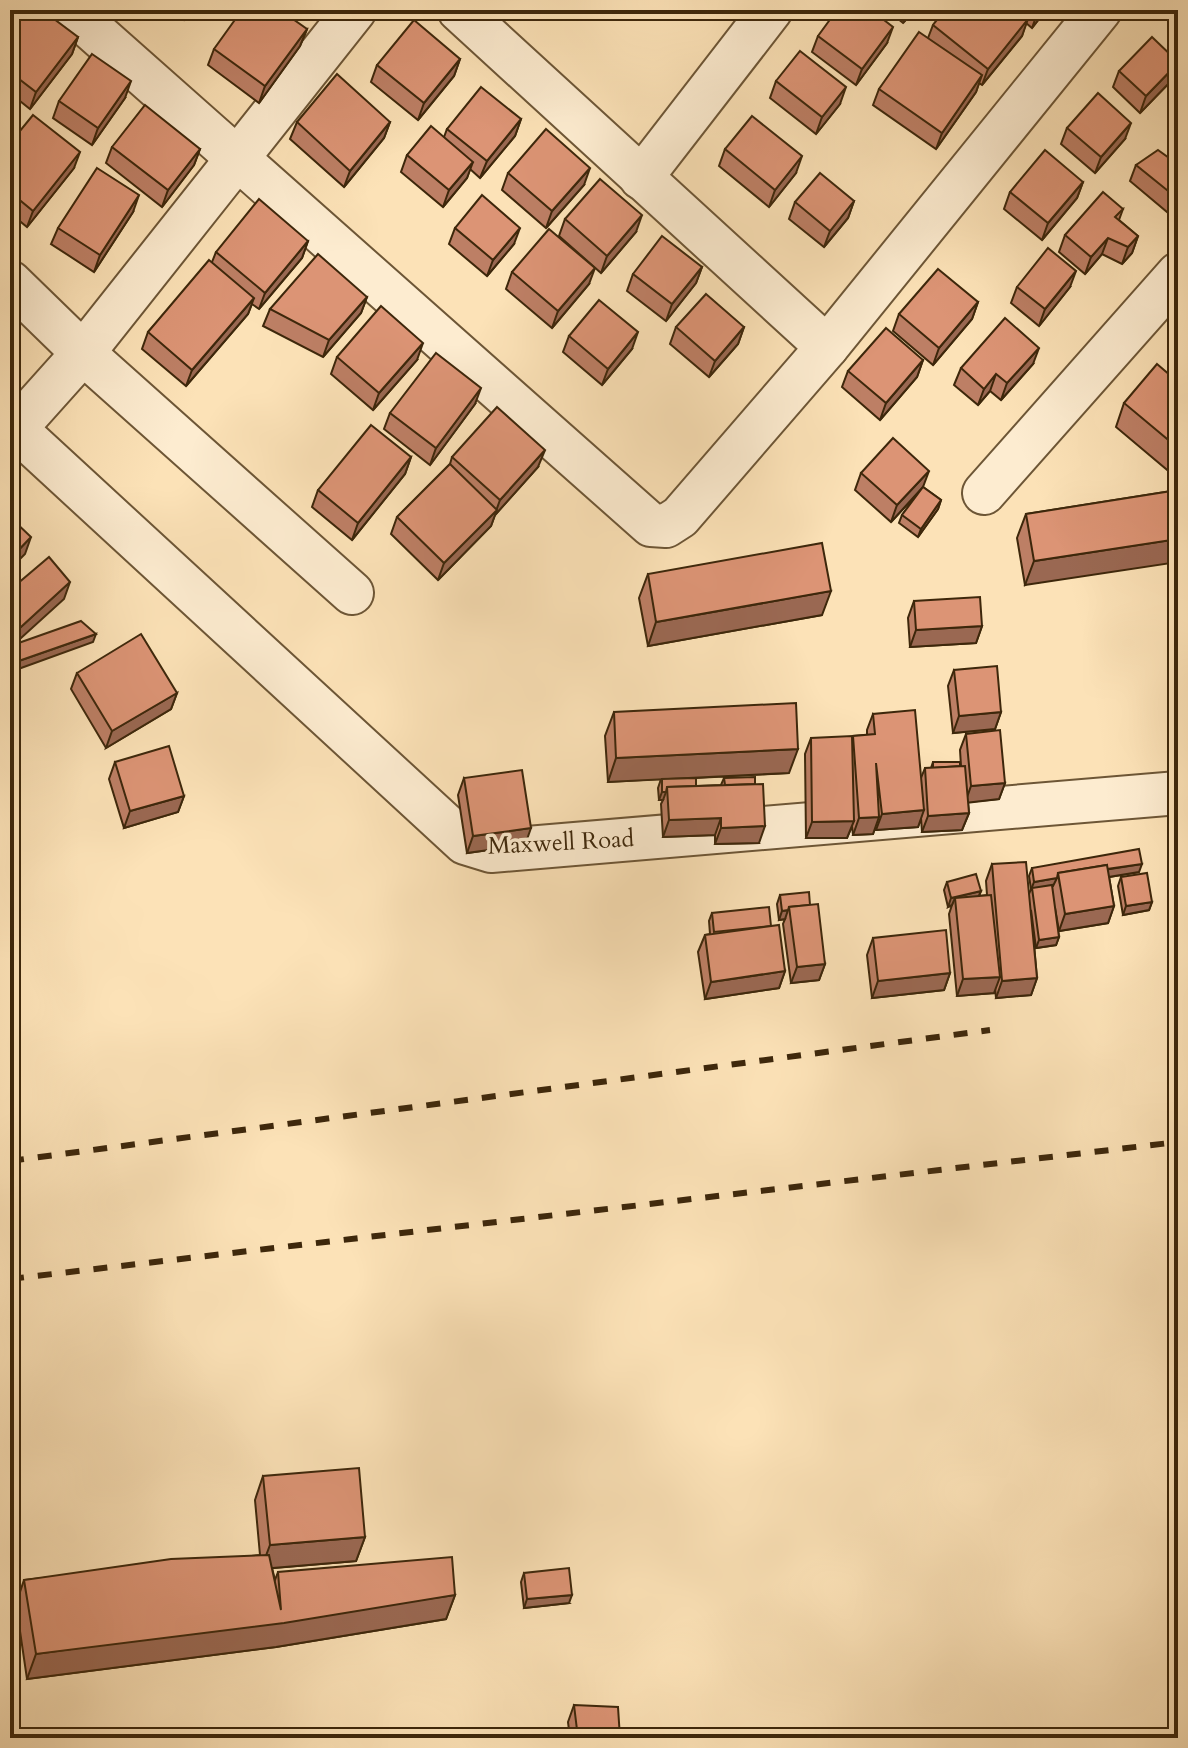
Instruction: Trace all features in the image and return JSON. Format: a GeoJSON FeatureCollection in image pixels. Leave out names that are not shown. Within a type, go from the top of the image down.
{"type":"FeatureCollection","features":[{"type":"Feature","properties":{"kind":"street"},"geometry":{"type":"LineString","coordinates":[[70,10],[236,161],[651,525],[666,526],[680,517],[827,347],[1100,10]]}},
{"type":"Feature","properties":{"kind":"street"},"geometry":{"type":"LineString","coordinates":[[12,426],[83,353],[355,10]]}},
{"type":"Feature","properties":{"kind":"street"},"geometry":{"type":"LineString","coordinates":[[459,10],[827,347]]}},
{"type":"Feature","properties":{"kind":"street"},"geometry":{"type":"LineString","coordinates":[[641,178],[771,10]]}},
{"type":"Feature","properties":{"kind":"street"},"geometry":{"type":"LineString","coordinates":[[984,493],[1178,274]]}},
{"type":"Feature","properties":{"kind":"street"},"geometry":{"type":"LineString","coordinates":[[10,282],[83,353],[352,593]]}},
{"type":"Feature","properties":{"kind":"street","name":"Maxwell Road"},"geometry":{"type":"LineString","coordinates":[[12,426],[465,843],[491,851],[1178,793]]}},
{"type":"Feature","properties":{"kind":"building"},"geometry":{"type":"Polygon","coordinates":[[[28,10],[42,10],[78,37],[36,92],[10,72],[10,33],[28,10]]]}},
{"type":"Feature","properties":{"kind":"building"},"geometry":{"type":"Polygon","coordinates":[[[242,10],[280,10],[307,29],[265,86],[214,49],[242,10]]]}},
{"type":"Feature","properties":{"kind":"building"},"geometry":{"type":"Polygon","coordinates":[[[837,10],[871,10],[893,27],[862,69],[818,36],[837,10]]]}},
{"type":"Feature","properties":{"kind":"building"},"geometry":{"type":"Polygon","coordinates":[[[945,10],[1017,10],[1028,19],[988,69],[933,25],[945,10]]]}},
{"type":"Feature","properties":{"kind":"building"},"geometry":{"type":"Polygon","coordinates":[[[414,20],[460,59],[424,103],[377,65],[414,20]]]}},
{"type":"Feature","properties":{"kind":"building"},"geometry":{"type":"Polygon","coordinates":[[[919,32],[982,75],[942,133],[879,89],[919,32]]]}},
{"type":"Feature","properties":{"kind":"building"},"geometry":{"type":"Polygon","coordinates":[[[1152,37],[1178,63],[1146,96],[1119,71],[1152,37]]]}},
{"type":"Feature","properties":{"kind":"building"},"geometry":{"type":"Polygon","coordinates":[[[800,51],[846,87],[822,117],[776,81],[800,51]]]}},
{"type":"Feature","properties":{"kind":"building"},"geometry":{"type":"Polygon","coordinates":[[[92,54],[131,81],[98,128],[59,101],[92,54]]]}},
{"type":"Feature","properties":{"kind":"building"},"geometry":{"type":"Polygon","coordinates":[[[337,74],[390,122],[350,171],[297,122],[337,74]]]}},
{"type":"Feature","properties":{"kind":"building"},"geometry":{"type":"Polygon","coordinates":[[[481,87],[521,119],[487,161],[447,129],[481,87]]]}},
{"type":"Feature","properties":{"kind":"building"},"geometry":{"type":"Polygon","coordinates":[[[1098,93],[1131,123],[1101,157],[1067,128],[1098,93]]]}},
{"type":"Feature","properties":{"kind":"building"},"geometry":{"type":"Polygon","coordinates":[[[145,105],[200,149],[168,190],[112,147],[145,105]]]}},
{"type":"Feature","properties":{"kind":"building"},"geometry":{"type":"Polygon","coordinates":[[[33,115],[80,152],[33,211],[10,192],[10,143],[33,115]]]}},
{"type":"Feature","properties":{"kind":"building"},"geometry":{"type":"Polygon","coordinates":[[[752,116],[802,156],[775,190],[725,149],[752,116]]]}},
{"type":"Feature","properties":{"kind":"building"},"geometry":{"type":"Polygon","coordinates":[[[431,126],[473,162],[449,190],[407,155],[431,126]]]}},
{"type":"Feature","properties":{"kind":"building"},"geometry":{"type":"Polygon","coordinates":[[[546,129],[590,168],[552,211],[508,173],[546,129]]]}},
{"type":"Feature","properties":{"kind":"building"},"geometry":{"type":"Polygon","coordinates":[[[1045,150],[1083,182],[1048,223],[1010,192],[1045,150]]]}},
{"type":"Feature","properties":{"kind":"building"},"geometry":{"type":"Polygon","coordinates":[[[1158,150],[1172,160],[1178,152],[1178,199],[1136,165],[1158,150]]]}},
{"type":"Feature","properties":{"kind":"building"},"geometry":{"type":"Polygon","coordinates":[[[97,168],[139,195],[100,255],[58,228],[97,168]]]}},
{"type":"Feature","properties":{"kind":"building"},"geometry":{"type":"Polygon","coordinates":[[[820,173],[854,201],[830,231],[795,202],[820,173]]]}},
{"type":"Feature","properties":{"kind":"building"},"geometry":{"type":"Polygon","coordinates":[[[600,179],[642,215],[607,256],[565,219],[600,179]]]}},
{"type":"Feature","properties":{"kind":"building"},"geometry":{"type":"Polygon","coordinates":[[[1103,192],[1123,209],[1115,217],[1138,236],[1128,247],[1108,238],[1091,257],[1065,235],[1103,192]]]}},
{"type":"Feature","properties":{"kind":"building"},"geometry":{"type":"Polygon","coordinates":[[[482,195],[520,228],[493,260],[455,228],[482,195]]]}},
{"type":"Feature","properties":{"kind":"building"},"geometry":{"type":"Polygon","coordinates":[[[259,199],[308,241],[265,293],[216,252],[259,199]]]}},
{"type":"Feature","properties":{"kind":"building"},"geometry":{"type":"Polygon","coordinates":[[[549,229],[595,268],[558,311],[512,272],[549,229]]]}},
{"type":"Feature","properties":{"kind":"building"},"geometry":{"type":"Polygon","coordinates":[[[662,236],[702,267],[672,304],[633,274],[662,236]]]}},
{"type":"Feature","properties":{"kind":"building"},"geometry":{"type":"Polygon","coordinates":[[[1048,248],[1076,271],[1045,309],[1017,287],[1048,248]]]}},
{"type":"Feature","properties":{"kind":"building"},"geometry":{"type":"Polygon","coordinates":[[[318,254],[367,297],[329,340],[270,309],[318,254]]]}},
{"type":"Feature","properties":{"kind":"building"},"geometry":{"type":"Polygon","coordinates":[[[209,260],[254,298],[192,370],[148,332],[209,260]]]}},
{"type":"Feature","properties":{"kind":"building"},"geometry":{"type":"Polygon","coordinates":[[[938,269],[978,302],[939,348],[899,314],[938,269]]]}},
{"type":"Feature","properties":{"kind":"building"},"geometry":{"type":"Polygon","coordinates":[[[706,294],[744,327],[715,361],[676,327],[706,294]]]}},
{"type":"Feature","properties":{"kind":"building"},"geometry":{"type":"Polygon","coordinates":[[[599,300],[638,332],[608,369],[569,336],[599,300]]]}},
{"type":"Feature","properties":{"kind":"building"},"geometry":{"type":"Polygon","coordinates":[[[381,306],[423,343],[379,393],[337,357],[381,306]]]}},
{"type":"Feature","properties":{"kind":"building"},"geometry":{"type":"Polygon","coordinates":[[[1005,318],[1039,348],[1007,383],[996,374],[984,389],[961,368],[1005,318]]]}},
{"type":"Feature","properties":{"kind":"building"},"geometry":{"type":"Polygon","coordinates":[[[886,328],[923,360],[886,403],[848,371],[886,328]]]}},
{"type":"Feature","properties":{"kind":"building"},"geometry":{"type":"Polygon","coordinates":[[[436,353],[481,388],[436,448],[390,413],[436,353]]]}},
{"type":"Feature","properties":{"kind":"building"},"geometry":{"type":"Polygon","coordinates":[[[1157,364],[1178,382],[1178,448],[1124,403],[1157,364]]]}},
{"type":"Feature","properties":{"kind":"building"},"geometry":{"type":"Polygon","coordinates":[[[497,407],[545,450],[500,500],[452,457],[497,407]]]}},
{"type":"Feature","properties":{"kind":"building"},"geometry":{"type":"Polygon","coordinates":[[[371,425],[411,457],[358,523],[318,490],[371,425]]]}},
{"type":"Feature","properties":{"kind":"building"},"geometry":{"type":"Polygon","coordinates":[[[893,438],[929,471],[897,505],[861,473],[893,438]]]}},
{"type":"Feature","properties":{"kind":"building"},"geometry":{"type":"Polygon","coordinates":[[[450,464],[497,510],[444,563],[397,517],[450,464]]]}},
{"type":"Feature","properties":{"kind":"building"},"geometry":{"type":"Polygon","coordinates":[[[923,487],[941,500],[921,529],[902,515],[923,487]]]}},
{"type":"Feature","properties":{"kind":"building"},"geometry":{"type":"Polygon","coordinates":[[[1178,490],[1178,539],[1034,561],[1026,514],[1178,490]]]}},
{"type":"Feature","properties":{"kind":"building"},"geometry":{"type":"Polygon","coordinates":[[[10,517],[31,537],[10,559],[10,517]]]}},
{"type":"Feature","properties":{"kind":"building"},"geometry":{"type":"Polygon","coordinates":[[[822,543],[831,591],[656,622],[648,574],[822,543]]]}},
{"type":"Feature","properties":{"kind":"building"},"geometry":{"type":"Polygon","coordinates":[[[49,557],[70,582],[10,637],[10,590],[49,557]]]}},
{"type":"Feature","properties":{"kind":"building"},"geometry":{"type":"Polygon","coordinates":[[[980,597],[982,626],[916,630],[914,601],[980,597]]]}},
{"type":"Feature","properties":{"kind":"building"},"geometry":{"type":"Polygon","coordinates":[[[81,621],[96,634],[10,664],[10,646],[81,621]]]}},
{"type":"Feature","properties":{"kind":"building"},"geometry":{"type":"Polygon","coordinates":[[[141,634],[177,693],[112,731],[77,673],[141,634]]]}},
{"type":"Feature","properties":{"kind":"building"},"geometry":{"type":"Polygon","coordinates":[[[997,666],[1001,712],[959,716],[954,670],[997,666]]]}},
{"type":"Feature","properties":{"kind":"building"},"geometry":{"type":"Polygon","coordinates":[[[796,703],[798,749],[616,758],[614,712],[796,703]]]}},
{"type":"Feature","properties":{"kind":"building"},"geometry":{"type":"Polygon","coordinates":[[[915,710],[924,810],[882,814],[876,763],[879,817],[859,818],[853,736],[875,734],[873,714],[915,710]]]}},
{"type":"Feature","properties":{"kind":"building"},"geometry":{"type":"Polygon","coordinates":[[[1000,730],[1005,783],[971,786],[966,734],[1000,730]]]}},
{"type":"Feature","properties":{"kind":"building"},"geometry":{"type":"Polygon","coordinates":[[[852,736],[854,821],[812,822],[811,738],[852,736]]]}},
{"type":"Feature","properties":{"kind":"building"},"geometry":{"type":"Polygon","coordinates":[[[169,746],[184,796],[130,811],[115,762],[169,746]]]}},
{"type":"Feature","properties":{"kind":"building"},"geometry":{"type":"Polygon","coordinates":[[[933,762],[960,762],[960,766],[933,768],[933,762]]]}},
{"type":"Feature","properties":{"kind":"building"},"geometry":{"type":"Polygon","coordinates":[[[965,766],[969,813],[928,816],[925,768],[965,766]]]}},
{"type":"Feature","properties":{"kind":"building"},"geometry":{"type":"Polygon","coordinates":[[[522,770],[531,828],[473,836],[464,778],[522,770]]]}},
{"type":"Feature","properties":{"kind":"building"},"geometry":{"type":"Polygon","coordinates":[[[755,777],[755,784],[725,785],[724,778],[755,777]]]}},
{"type":"Feature","properties":{"kind":"building"},"geometry":{"type":"Polygon","coordinates":[[[696,778],[696,786],[667,787],[666,792],[662,792],[662,779],[696,778]]]}},
{"type":"Feature","properties":{"kind":"building"},"geometry":{"type":"Polygon","coordinates":[[[763,784],[765,826],[721,828],[721,818],[669,820],[667,787],[763,784]]]}},
{"type":"Feature","properties":{"kind":"building"},"geometry":{"type":"Polygon","coordinates":[[[1139,849],[1142,864],[1107,869],[1107,865],[1058,873],[1057,878],[1034,882],[1032,868],[1139,849]]]}},
{"type":"Feature","properties":{"kind":"building"},"geometry":{"type":"Polygon","coordinates":[[[1026,862],[1037,978],[1002,981],[992,864],[1026,862]]]}},
{"type":"Feature","properties":{"kind":"building"},"geometry":{"type":"Polygon","coordinates":[[[1107,865],[1114,906],[1065,914],[1058,873],[1107,865]]]}},
{"type":"Feature","properties":{"kind":"building"},"geometry":{"type":"Polygon","coordinates":[[[1147,873],[1152,902],[1126,906],[1121,877],[1147,873]]]}},
{"type":"Feature","properties":{"kind":"building"},"geometry":{"type":"Polygon","coordinates":[[[976,874],[981,891],[951,898],[947,882],[976,874]]]}},
{"type":"Feature","properties":{"kind":"building"},"geometry":{"type":"Polygon","coordinates":[[[1052,885],[1059,937],[1039,940],[1032,888],[1052,885]]]}},
{"type":"Feature","properties":{"kind":"building"},"geometry":{"type":"Polygon","coordinates":[[[809,892],[810,905],[789,907],[782,911],[780,895],[809,892]]]}},
{"type":"Feature","properties":{"kind":"building"},"geometry":{"type":"Polygon","coordinates":[[[991,895],[1000,977],[963,979],[955,898],[991,895]]]}},
{"type":"Feature","properties":{"kind":"building"},"geometry":{"type":"Polygon","coordinates":[[[818,904],[825,964],[797,967],[789,907],[818,904]]]}},
{"type":"Feature","properties":{"kind":"building"},"geometry":{"type":"Polygon","coordinates":[[[769,907],[771,926],[714,932],[712,913],[769,907]]]}},
{"type":"Feature","properties":{"kind":"building"},"geometry":{"type":"Polygon","coordinates":[[[779,925],[785,971],[711,982],[705,935],[779,925]]]}},
{"type":"Feature","properties":{"kind":"building"},"geometry":{"type":"Polygon","coordinates":[[[946,930],[950,973],[878,981],[873,938],[946,930]]]}},
{"type":"Feature","properties":{"kind":"building"},"geometry":{"type":"Polygon","coordinates":[[[359,1468],[365,1537],[270,1545],[263,1476],[359,1468]]]}},
{"type":"Feature","properties":{"kind":"building"},"geometry":{"type":"Polygon","coordinates":[[[269,1555],[281,1610],[278,1572],[452,1557],[455,1595],[284,1623],[36,1654],[24,1580],[171,1559],[269,1555]]]}},
{"type":"Feature","properties":{"kind":"building"},"geometry":{"type":"Polygon","coordinates":[[[569,1568],[572,1595],[527,1599],[524,1573],[569,1568]]]}},
{"type":"Feature","properties":{"kind":"building"},"geometry":{"type":"Polygon","coordinates":[[[574,1705],[618,1707],[620,1738],[578,1738],[574,1705]]]}},
{"type":"Feature","properties":{"kind":"railway"},"geometry":{"type":"LineString","coordinates":[[10,1161],[990,1030]]}},
{"type":"Feature","properties":{"kind":"railway"},"geometry":{"type":"LineString","coordinates":[[10,1279],[1178,1142]]}}]}
